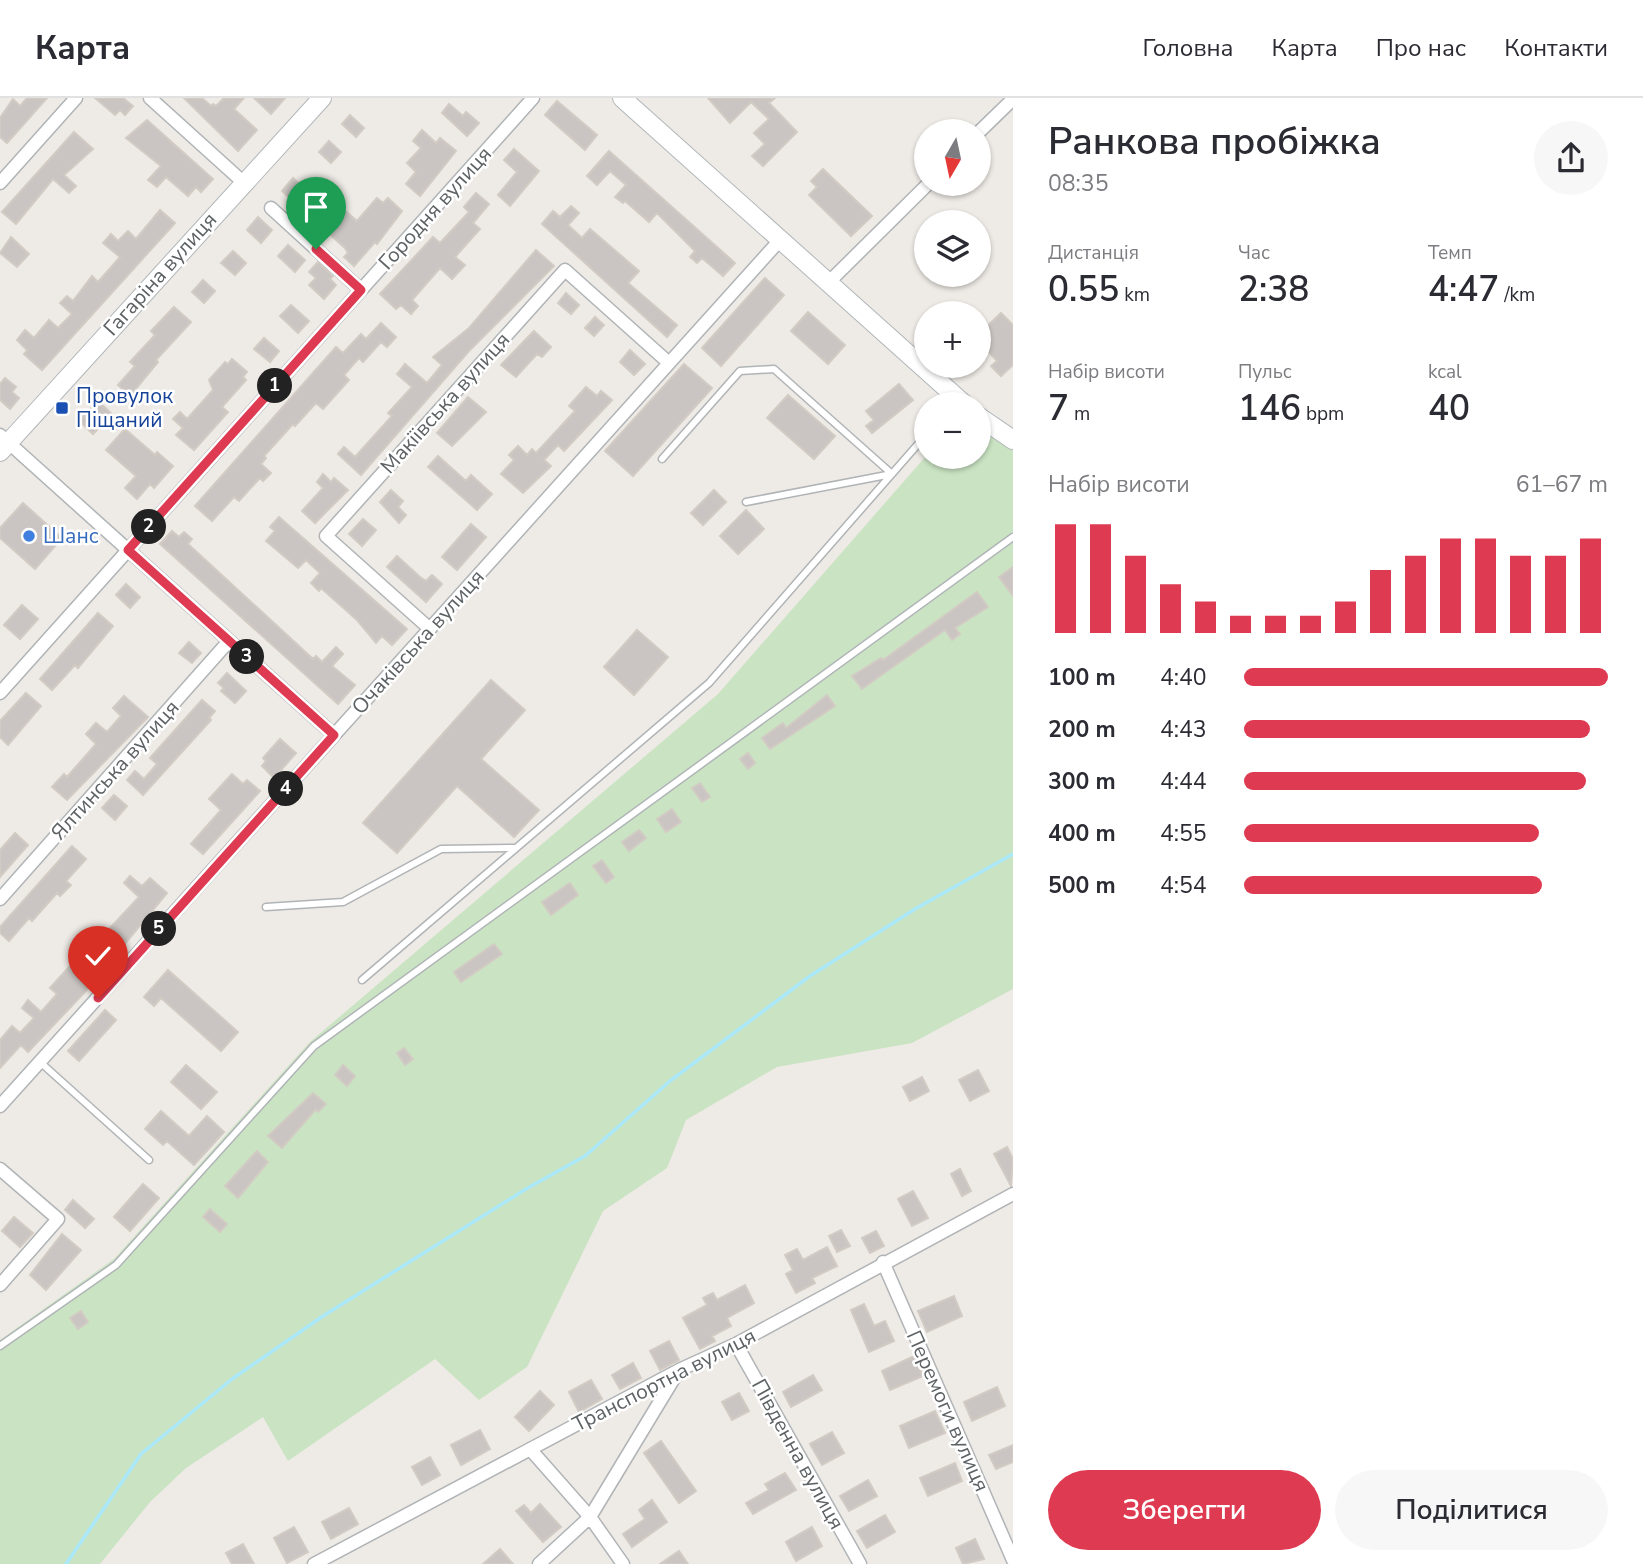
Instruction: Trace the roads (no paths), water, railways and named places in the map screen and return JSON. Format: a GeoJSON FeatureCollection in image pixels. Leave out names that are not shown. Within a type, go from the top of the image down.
{"type":"FeatureCollection","features":[{"type":"Feature","properties":{"kind":"street"},"geometry":{"type":"LineString","coordinates":[[0,183],[76,98]]}},
{"type":"Feature","properties":{"kind":"street"},"geometry":{"type":"LineString","coordinates":[[150,98],[243,182]]}},
{"type":"Feature","properties":{"kind":"street","name":"Гагаріна вулиця"},"geometry":{"type":"LineString","coordinates":[[3,443],[321,98]]}},
{"type":"Feature","properties":{"kind":"street","name":"Городня вулиця"},"geometry":{"type":"LineString","coordinates":[[0,693],[533,98]]}},
{"type":"Feature","properties":{"kind":"street"},"geometry":{"type":"LineString","coordinates":[[622,98],[780,240],[831,280],[948,392]]}},
{"type":"Feature","properties":{"kind":"street"},"geometry":{"type":"LineString","coordinates":[[991,121],[1013,99]]}},
{"type":"Feature","properties":{"kind":"street"},"geometry":{"type":"LineString","coordinates":[[831,280],[916,196]]}},
{"type":"Feature","properties":{"kind":"street"},"geometry":{"type":"LineString","coordinates":[[271,208],[361,290]]}},
{"type":"Feature","properties":{"kind":"street","name":"Очаківська вулиця"},"geometry":{"type":"LineString","coordinates":[[0,1106],[780,240]]}},
{"type":"Feature","properties":{"kind":"street","name":"Макіївська вулиця"},"geometry":{"type":"LineString","coordinates":[[430,629],[326,536],[528,311],[565,270],[669,363]]}},
{"type":"Feature","properties":{"kind":"street"},"geometry":{"type":"LineString","coordinates":[[991,425],[1013,441]]}},
{"type":"Feature","properties":{"kind":"street"},"geometry":{"type":"LineString","coordinates":[[3,443],[128,550],[334,735]]}},
{"type":"Feature","properties":{"kind":"street","name":"Ялтинська вулиця"},"geometry":{"type":"LineString","coordinates":[[0,899],[229,641]]}},
{"type":"Feature","properties":{"kind":"street"},"geometry":{"type":"LineString","coordinates":[[0,1169],[58,1219],[0,1286]]}},
{"type":"Feature","properties":{"kind":"street","name":"Транспортна вулиця"},"geometry":{"type":"LineString","coordinates":[[314,1564],[679,1370],[736,1344],[883,1262],[1013,1194]]}},
{"type":"Feature","properties":{"kind":"street","name":"Перемоги вулиця"},"geometry":{"type":"LineString","coordinates":[[883,1262],[1013,1560]]}},
{"type":"Feature","properties":{"kind":"street","name":"Південна вулиця"},"geometry":{"type":"LineString","coordinates":[[736,1344],[860,1564]]}},
{"type":"Feature","properties":{"kind":"street"},"geometry":{"type":"LineString","coordinates":[[539,1564],[590,1517],[679,1370]]}},
{"type":"Feature","properties":{"kind":"street"},"geometry":{"type":"LineString","coordinates":[[530,1449],[590,1517],[623,1564]]}},
{"type":"Feature","properties":{"kind":"lane"},"geometry":{"type":"LineString","coordinates":[[662,459],[740,371],[774,369],[892,474]]}},
{"type":"Feature","properties":{"kind":"lane"},"geometry":{"type":"LineString","coordinates":[[362,979],[709,683],[914,449]]}},
{"type":"Feature","properties":{"kind":"lane"},"geometry":{"type":"LineString","coordinates":[[746,502],[892,474]]}},
{"type":"Feature","properties":{"kind":"lane"},"geometry":{"type":"LineString","coordinates":[[0,1346],[116,1265],[314,1046],[1013,537]]}},
{"type":"Feature","properties":{"kind":"lane"},"geometry":{"type":"LineString","coordinates":[[266,907],[343,902],[441,849],[516,848]]}},
{"type":"Feature","properties":{"kind":"lane"},"geometry":{"type":"LineString","coordinates":[[40,1062],[149,1160]]}},
{"type":"Feature","properties":{"kind":"waterway"},"geometry":{"type":"LineString","coordinates":[[66,1564],[141,1454],[232,1379],[323,1316],[526,1189],[585,1156],[670,1081],[810,976],[915,909],[1013,854]]}},
{"type":"Feature","properties":{"kind":"place","name":"Провулок Піщаний"},"geometry":{"type":"Point","coordinates":[62,408]}},
{"type":"Feature","properties":{"kind":"place","name":"Шанс"},"geometry":{"type":"Point","coordinates":[29,536]}}]}
